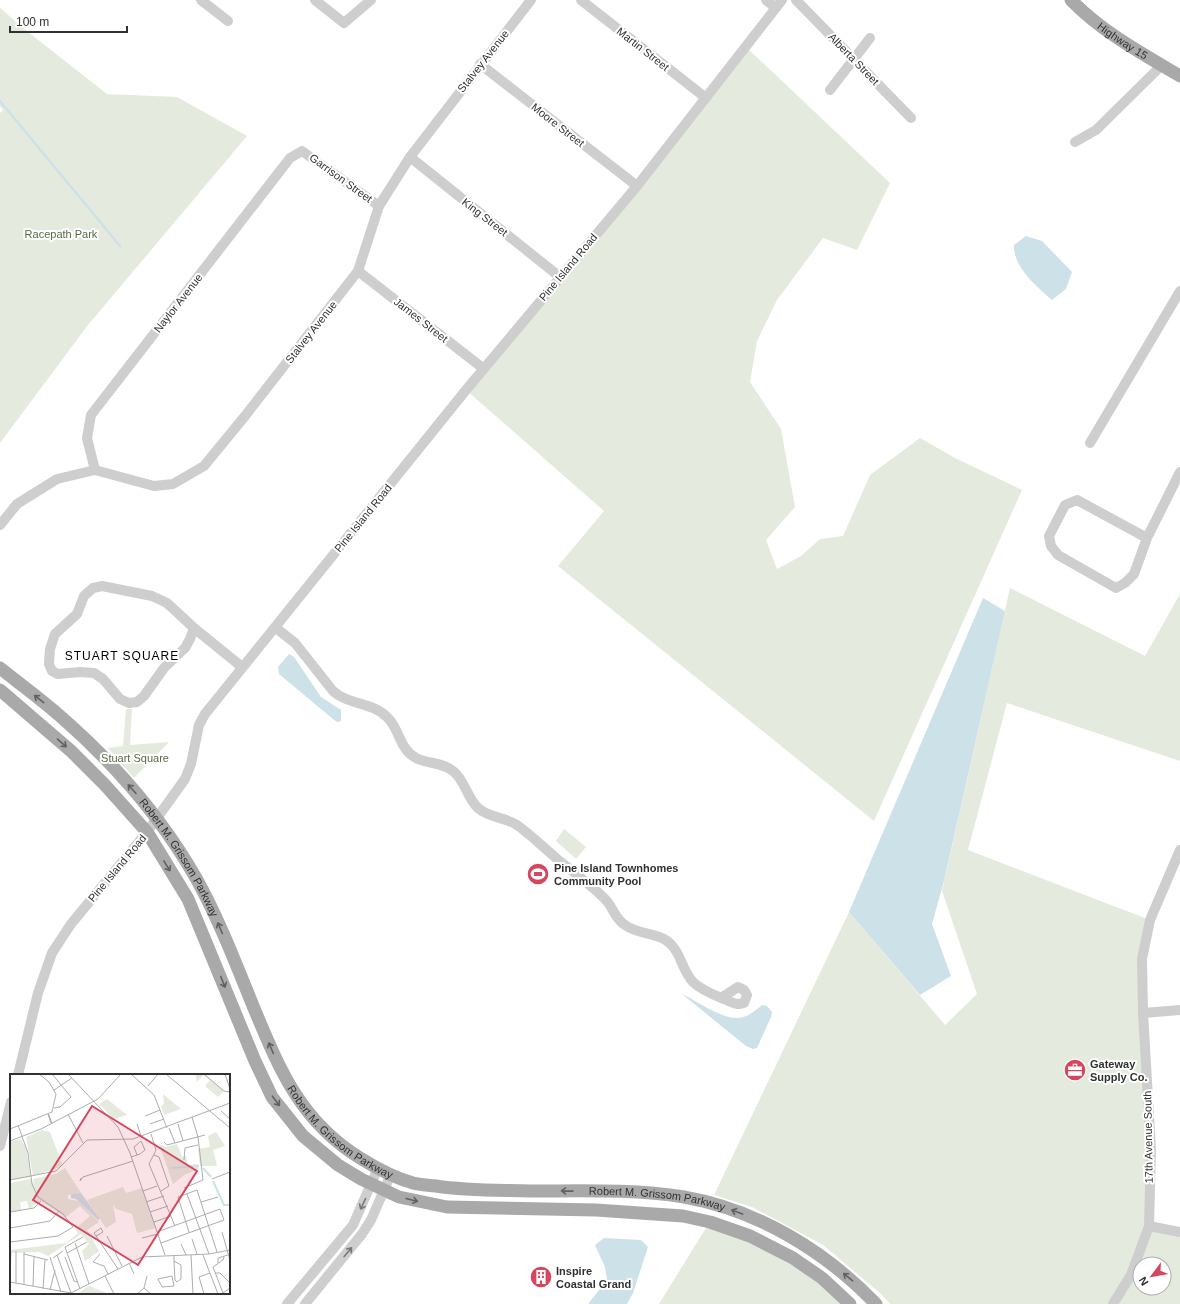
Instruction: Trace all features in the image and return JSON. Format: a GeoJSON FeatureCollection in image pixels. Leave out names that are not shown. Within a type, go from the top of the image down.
{"type":"FeatureCollection","features":[{"type":"Feature","properties":{"kind":"main road","name":"Highway 15"},"geometry":{"type":"LineString","coordinates":[[1070,0],[1082,12],[1114,37],[1180,76]]}},
{"type":"Feature","properties":{"kind":"main road","name":"Robert M. Grissom Parkway"},"geometry":{"type":"LineString","coordinates":[[0,668],[60,716],[98,752],[157,819],[194,876],[212,909],[280,1070],[295,1096],[330,1136],[358,1157],[378,1168],[414,1184],[464,1190],[624,1192],[684,1197],[722,1207],[762,1222],[789,1235],[818,1253],[857,1284],[876,1304]]}},
{"type":"Feature","properties":{"kind":"main road","name":"Robert M. Grissom Parkway"},"geometry":{"type":"LineString","coordinates":[[1,692],[71,750],[147,832],[188,899],[255,1061],[272,1097],[303,1136],[338,1164],[371,1184],[399,1196],[447,1207],[596,1210],[683,1216],[710,1222],[750,1236],[793,1258],[822,1278],[850,1304]]}},
{"type":"Feature","properties":{"kind":"main road"},"geometry":{"type":"LineString","coordinates":[[44,728],[54,726],[58,723],[60,716]]}},
{"type":"Feature","properties":{"kind":"street"},"geometry":{"type":"LineString","coordinates":[[201,0],[228,21]]}},
{"type":"Feature","properties":{"kind":"street"},"geometry":{"type":"LineString","coordinates":[[315,0],[344,23],[371,0]]}},
{"type":"Feature","properties":{"kind":"street","name":"Stalvey Avenue"},"geometry":{"type":"LineString","coordinates":[[0,525],[17,504],[41,488],[57,480],[95,470],[154,486],[173,484],[204,466],[358,271],[379,206],[410,157],[480,64],[531,0]]}},
{"type":"Feature","properties":{"kind":"street","name":"Martin Street"},"geometry":{"type":"LineString","coordinates":[[581,0],[706,98]]}},
{"type":"Feature","properties":{"kind":"street"},"geometry":{"type":"LineString","coordinates":[[766,0],[779,4]]}},
{"type":"Feature","properties":{"kind":"street","name":"Alberta Street"},"geometry":{"type":"LineString","coordinates":[[796,0],[911,118]]}},
{"type":"Feature","properties":{"kind":"street","name":"Pine Island Road"},"geometry":{"type":"LineString","coordinates":[[18,1074],[38,993],[52,953],[71,924],[147,832],[185,779],[191,764],[199,725],[202,719],[242,667],[276,628],[484,369],[637,186],[779,4]]}},
{"type":"Feature","properties":{"kind":"street"},"geometry":{"type":"LineString","coordinates":[[830,90],[870,38]]}},
{"type":"Feature","properties":{"kind":"street","name":"Moore Street"},"geometry":{"type":"LineString","coordinates":[[480,64],[637,186]]}},
{"type":"Feature","properties":{"kind":"street"},"geometry":{"type":"LineString","coordinates":[[1075,142],[1096,130],[1162,65]]}},
{"type":"Feature","properties":{"kind":"street","name":"Garrison Street"},"geometry":{"type":"LineString","coordinates":[[302,151],[379,206]]}},
{"type":"Feature","properties":{"kind":"street","name":"Naylor Avenue"},"geometry":{"type":"LineString","coordinates":[[95,470],[87,438],[91,415],[290,158],[302,151]]}},
{"type":"Feature","properties":{"kind":"street","name":"King Street"},"geometry":{"type":"LineString","coordinates":[[410,157],[560,277]]}},
{"type":"Feature","properties":{"kind":"street","name":"James Street"},"geometry":{"type":"LineString","coordinates":[[358,271],[484,369]]}},
{"type":"Feature","properties":{"kind":"street"},"geometry":{"type":"LineString","coordinates":[[1090,443],[1180,291]]}},
{"type":"Feature","properties":{"kind":"street"},"geometry":{"type":"LineString","coordinates":[[1147,538],[1077,500],[1065,505],[1049,536],[1051,546],[1058,555],[1116,588],[1125,583],[1134,574],[1147,538],[1180,472]]}},
{"type":"Feature","properties":{"kind":"street"},"geometry":{"type":"LineString","coordinates":[[194,628],[190,639],[184,648],[164,668],[144,696],[137,702],[129,703],[120,699],[103,679],[94,673],[80,672],[58,674],[52,671],[49,664],[50,649],[55,634],[71,621],[76,614],[84,596],[93,588],[102,586],[152,596],[167,603],[194,628],[242,667]]}},
{"type":"Feature","properties":{"kind":"street"},"geometry":{"type":"LineString","coordinates":[[276,628],[295,643],[339,697],[381,712],[391,721],[401,743],[412,755],[420,760],[439,763],[454,771],[477,807],[491,816],[517,825],[606,900],[616,917],[626,926],[670,943],[677,952],[692,981],[700,988],[721,998]]}},
{"type":"Feature","properties":{"kind":"street","name":"17th Avenue South"},"geometry":{"type":"LineString","coordinates":[[1113,1304],[1131,1275],[1149,1226],[1151,1149],[1143,1013],[1142,959],[1150,920],[1180,850]]}},
{"type":"Feature","properties":{"kind":"street"},"geometry":{"type":"LineString","coordinates":[[1143,1013],[1180,1010]]}},
{"type":"Feature","properties":{"kind":"street"},"geometry":{"type":"LineString","coordinates":[[0,1146],[10,1106]]}},
{"type":"Feature","properties":{"kind":"street"},"geometry":{"type":"LineString","coordinates":[[286,1304],[353,1224],[378,1168]]}},
{"type":"Feature","properties":{"kind":"street"},"geometry":{"type":"LineString","coordinates":[[305,1304],[362,1234],[371,1220],[391,1174]]}},
{"type":"Feature","properties":{"kind":"street"},"geometry":{"type":"LineString","coordinates":[[1149,1226],[1180,1232]]}},
{"type":"Feature","properties":{"kind":"street"},"geometry":{"type":"LineString","coordinates":[[325,1257],[338,1265]]}},
{"type":"Feature","properties":{"kind":"green space","name":"Racepath Park"},"geometry":{"type":"Polygon","coordinates":[[[0,8],[107,94],[177,97],[247,136],[88,325],[0,443],[0,113],[3,110],[0,106],[0,8]]]}},
{"type":"Feature","properties":{"kind":"green space"},"geometry":{"type":"Polygon","coordinates":[[[745,46],[890,183],[857,250],[823,238],[777,300],[757,341],[750,382],[781,429],[795,507],[766,540],[777,569],[801,556],[820,539],[843,536],[870,475],[920,438],[955,458],[1022,490],[874,821],[558,566],[604,511],[466,390],[745,46]]]}},
{"type":"Feature","properties":{"kind":"green space"},"geometry":{"type":"Polygon","coordinates":[[[1010,588],[1145,656],[1180,594],[1180,761],[1007,703],[968,850],[1150,920],[1142,959],[1149,1226],[1180,1232],[1180,1304],[890,1304],[881,1294],[823,1245],[752,1207],[714,1195],[849,912],[945,1025],[977,994],[942,891],[1010,588]]]}},
{"type":"Feature","properties":{"kind":"green space","name":"Stuart Square"},"geometry":{"type":"Polygon","coordinates":[[[126,709],[132,709],[130,745],[169,742],[134,778],[108,748],[123,746],[126,709]]]}},
{"type":"Feature","properties":{"kind":"green space"},"geometry":{"type":"Polygon","coordinates":[[[564,829],[586,847],[576,859],[556,841],[564,829]]]}},
{"type":"Feature","properties":{"kind":"green space"},"geometry":{"type":"Polygon","coordinates":[[[709,1223],[750,1236],[821,1280],[847,1304],[659,1304],[709,1223]]]}},
{"type":"Feature","properties":{"kind":"water"},"geometry":{"type":"Polygon","coordinates":[[[1026,236],[1042,241],[1072,272],[1066,289],[1052,300],[1027,276],[1017,261],[1014,245],[1026,236]]]}},
{"type":"Feature","properties":{"kind":"water"},"geometry":{"type":"Polygon","coordinates":[[[983,598],[1005,611],[944,881],[932,924],[951,976],[920,995],[849,912],[983,598]]]}},
{"type":"Feature","properties":{"kind":"water"},"geometry":{"type":"Polygon","coordinates":[[[289,654],[294,657],[321,697],[341,710],[341,721],[337,722],[333,719],[279,674],[278,667],[289,654]]]}},
{"type":"Feature","properties":{"kind":"water"},"geometry":{"type":"Polygon","coordinates":[[[682,994],[716,1012],[737,1018],[744,1017],[754,1012],[762,1005],[767,1006],[772,1012],[771,1017],[757,1048],[753,1049],[746,1046],[682,994]]]}},
{"type":"Feature","properties":{"kind":"water"},"geometry":{"type":"Polygon","coordinates":[[[604,1238],[641,1240],[648,1247],[633,1293],[627,1304],[588,1304],[607,1280],[605,1267],[595,1245],[604,1238]]]}},
{"type":"Feature","properties":{"kind":"waterway"},"geometry":{"type":"LineString","coordinates":[[0,101],[120,246]]}},
{"type":"Feature","properties":{"kind":"place","name":"Pine Island Townhomes Community Pool"},"geometry":{"type":"Point","coordinates":[538,874]}},
{"type":"Feature","properties":{"kind":"place","name":"Gateway Supply Co."},"geometry":{"type":"Point","coordinates":[1075,1070]}},
{"type":"Feature","properties":{"kind":"place","name":"Inspire Coastal Grand"},"geometry":{"type":"Point","coordinates":[541,1277]}},
{"type":"Feature","properties":{"kind":"district","name":"STUART SQUARE"},"geometry":{"type":"Point","coordinates":[122,656]}}]}
